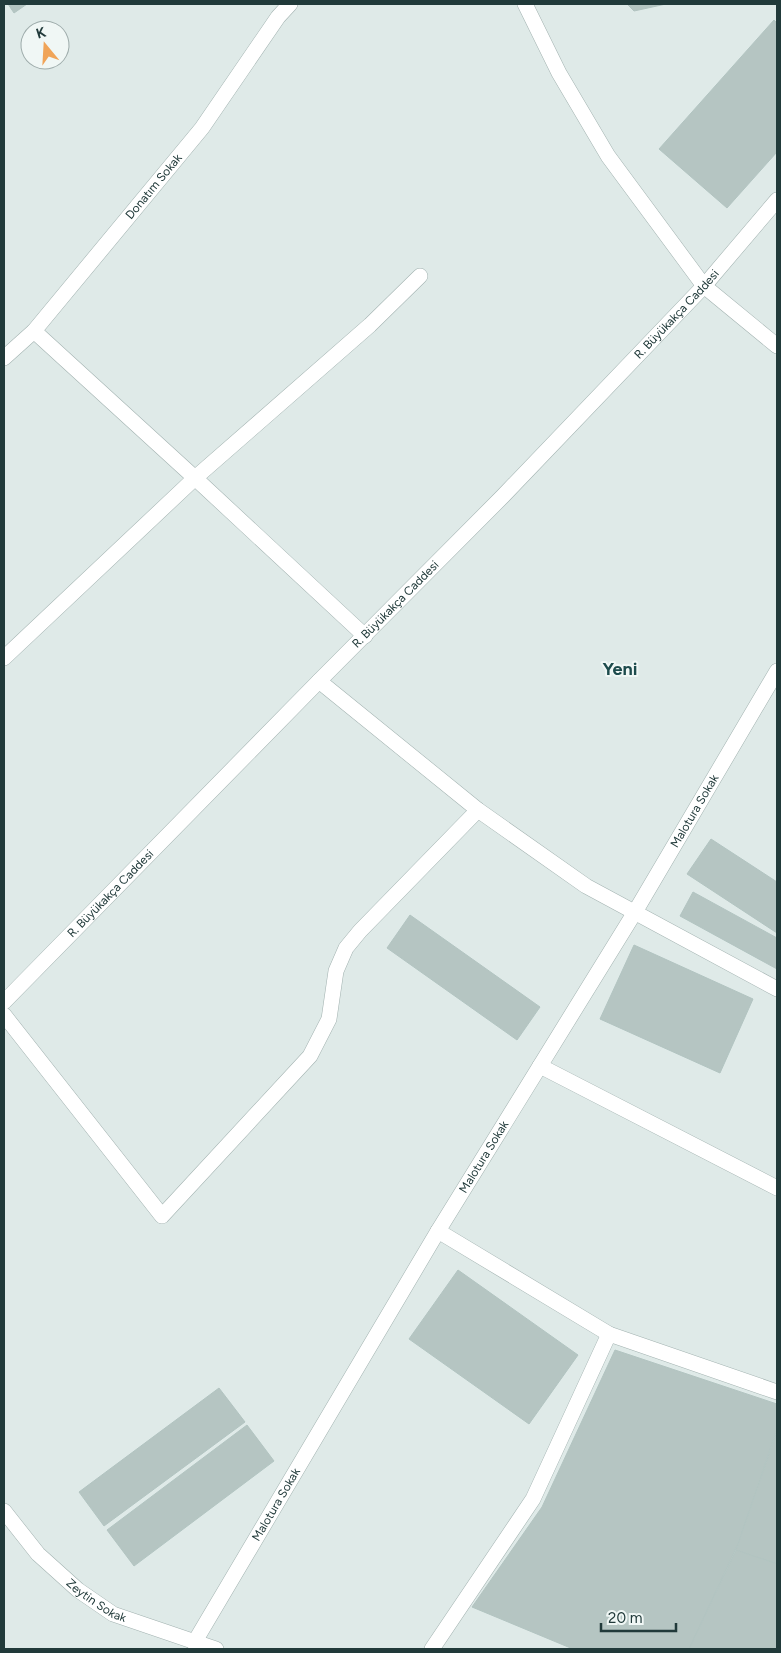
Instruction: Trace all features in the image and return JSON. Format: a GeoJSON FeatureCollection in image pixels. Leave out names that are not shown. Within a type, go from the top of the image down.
{"type":"FeatureCollection","features":[{"type":"Feature","properties":{"kind":"street","name":"Donatım Sokak"},"geometry":{"type":"LineString","coordinates":[[4,358],[34,331],[202,128],[278,17],[290,4]]}},
{"type":"Feature","properties":{"kind":"street"},"geometry":{"type":"LineString","coordinates":[[525,4],[559,74],[608,156],[704,286],[777,346]]}},
{"type":"Feature","properties":{"kind":"street","name":"R. Büyükakça Caddesi"},"geometry":{"type":"LineString","coordinates":[[4,1002],[503,496],[704,286],[777,200]]}},
{"type":"Feature","properties":{"kind":"street"},"geometry":{"type":"LineString","coordinates":[[4,658],[195,478],[370,325],[420,276]]}},
{"type":"Feature","properties":{"kind":"street"},"geometry":{"type":"LineString","coordinates":[[34,331],[365,636]]}},
{"type":"Feature","properties":{"kind":"street","name":"Malotura Sokak"},"geometry":{"type":"LineString","coordinates":[[194,1643],[438,1231],[635,912],[777,671]]}},
{"type":"Feature","properties":{"kind":"street"},"geometry":{"type":"LineString","coordinates":[[319,681],[478,810],[586,886],[777,989]]}},
{"type":"Feature","properties":{"kind":"street"},"geometry":{"type":"LineString","coordinates":[[4,1015],[162,1216],[310,1056],[329,1019],[336,971],[346,948],[360,930],[478,810]]}},
{"type":"Feature","properties":{"kind":"street"},"geometry":{"type":"LineString","coordinates":[[540,1066],[777,1188]]}},
{"type":"Feature","properties":{"kind":"street"},"geometry":{"type":"LineString","coordinates":[[438,1231],[609,1334],[777,1392]]}},
{"type":"Feature","properties":{"kind":"street"},"geometry":{"type":"LineString","coordinates":[[432,1649],[533,1499],[609,1334]]}},
{"type":"Feature","properties":{"kind":"street","name":"Zeytin Sokak"},"geometry":{"type":"LineString","coordinates":[[4,1511],[38,1554],[85,1595],[113,1614],[216,1649]]}},
{"type":"Feature","properties":{"kind":"building"},"geometry":{"type":"Polygon","coordinates":[[[8,4],[27,4],[14,13],[8,4]]]}},
{"type":"Feature","properties":{"kind":"building"},"geometry":{"type":"Polygon","coordinates":[[[627,4],[666,4],[634,11],[627,4]]]}},
{"type":"Feature","properties":{"kind":"building"},"geometry":{"type":"Polygon","coordinates":[[[774,20],[777,23],[777,152],[727,208],[659,149],[774,20]]]}},
{"type":"Feature","properties":{"kind":"building"},"geometry":{"type":"Polygon","coordinates":[[[711,839],[777,882],[777,933],[687,874],[711,839]]]}},
{"type":"Feature","properties":{"kind":"building"},"geometry":{"type":"Polygon","coordinates":[[[693,892],[777,938],[777,969],[680,916],[693,892]]]}},
{"type":"Feature","properties":{"kind":"building"},"geometry":{"type":"Polygon","coordinates":[[[410,915],[540,1007],[517,1040],[387,948],[410,915]]]}},
{"type":"Feature","properties":{"kind":"building"},"geometry":{"type":"Polygon","coordinates":[[[634,945],[753,999],[720,1073],[600,1019],[634,945]]]}},
{"type":"Feature","properties":{"kind":"building"},"geometry":{"type":"Polygon","coordinates":[[[458,1270],[578,1355],[529,1424],[409,1339],[458,1270]]]}},
{"type":"Feature","properties":{"kind":"building"},"geometry":{"type":"Polygon","coordinates":[[[615,1350],[777,1404],[777,1429],[738,1544],[689,1649],[573,1649],[472,1607],[542,1507],[615,1350]]]}},
{"type":"Feature","properties":{"kind":"building"},"geometry":{"type":"Polygon","coordinates":[[[219,1388],[245,1422],[104,1526],[79,1492],[219,1388]]]}},
{"type":"Feature","properties":{"kind":"building"},"geometry":{"type":"Polygon","coordinates":[[[247,1425],[274,1461],[134,1566],[107,1530],[247,1425]]]}},
{"type":"Feature","properties":{"kind":"building"},"geometry":{"type":"Polygon","coordinates":[[[777,1431],[777,1564],[736,1550],[777,1431]]]}},
{"type":"Feature","properties":{"kind":"building"},"geometry":{"type":"Polygon","coordinates":[[[736,1550],[777,1564],[777,1649],[689,1649],[736,1550]]]}},
{"type":"Feature","properties":{"kind":"district","name":"Yeni"},"geometry":{"type":"Point","coordinates":[620,669]}}]}
